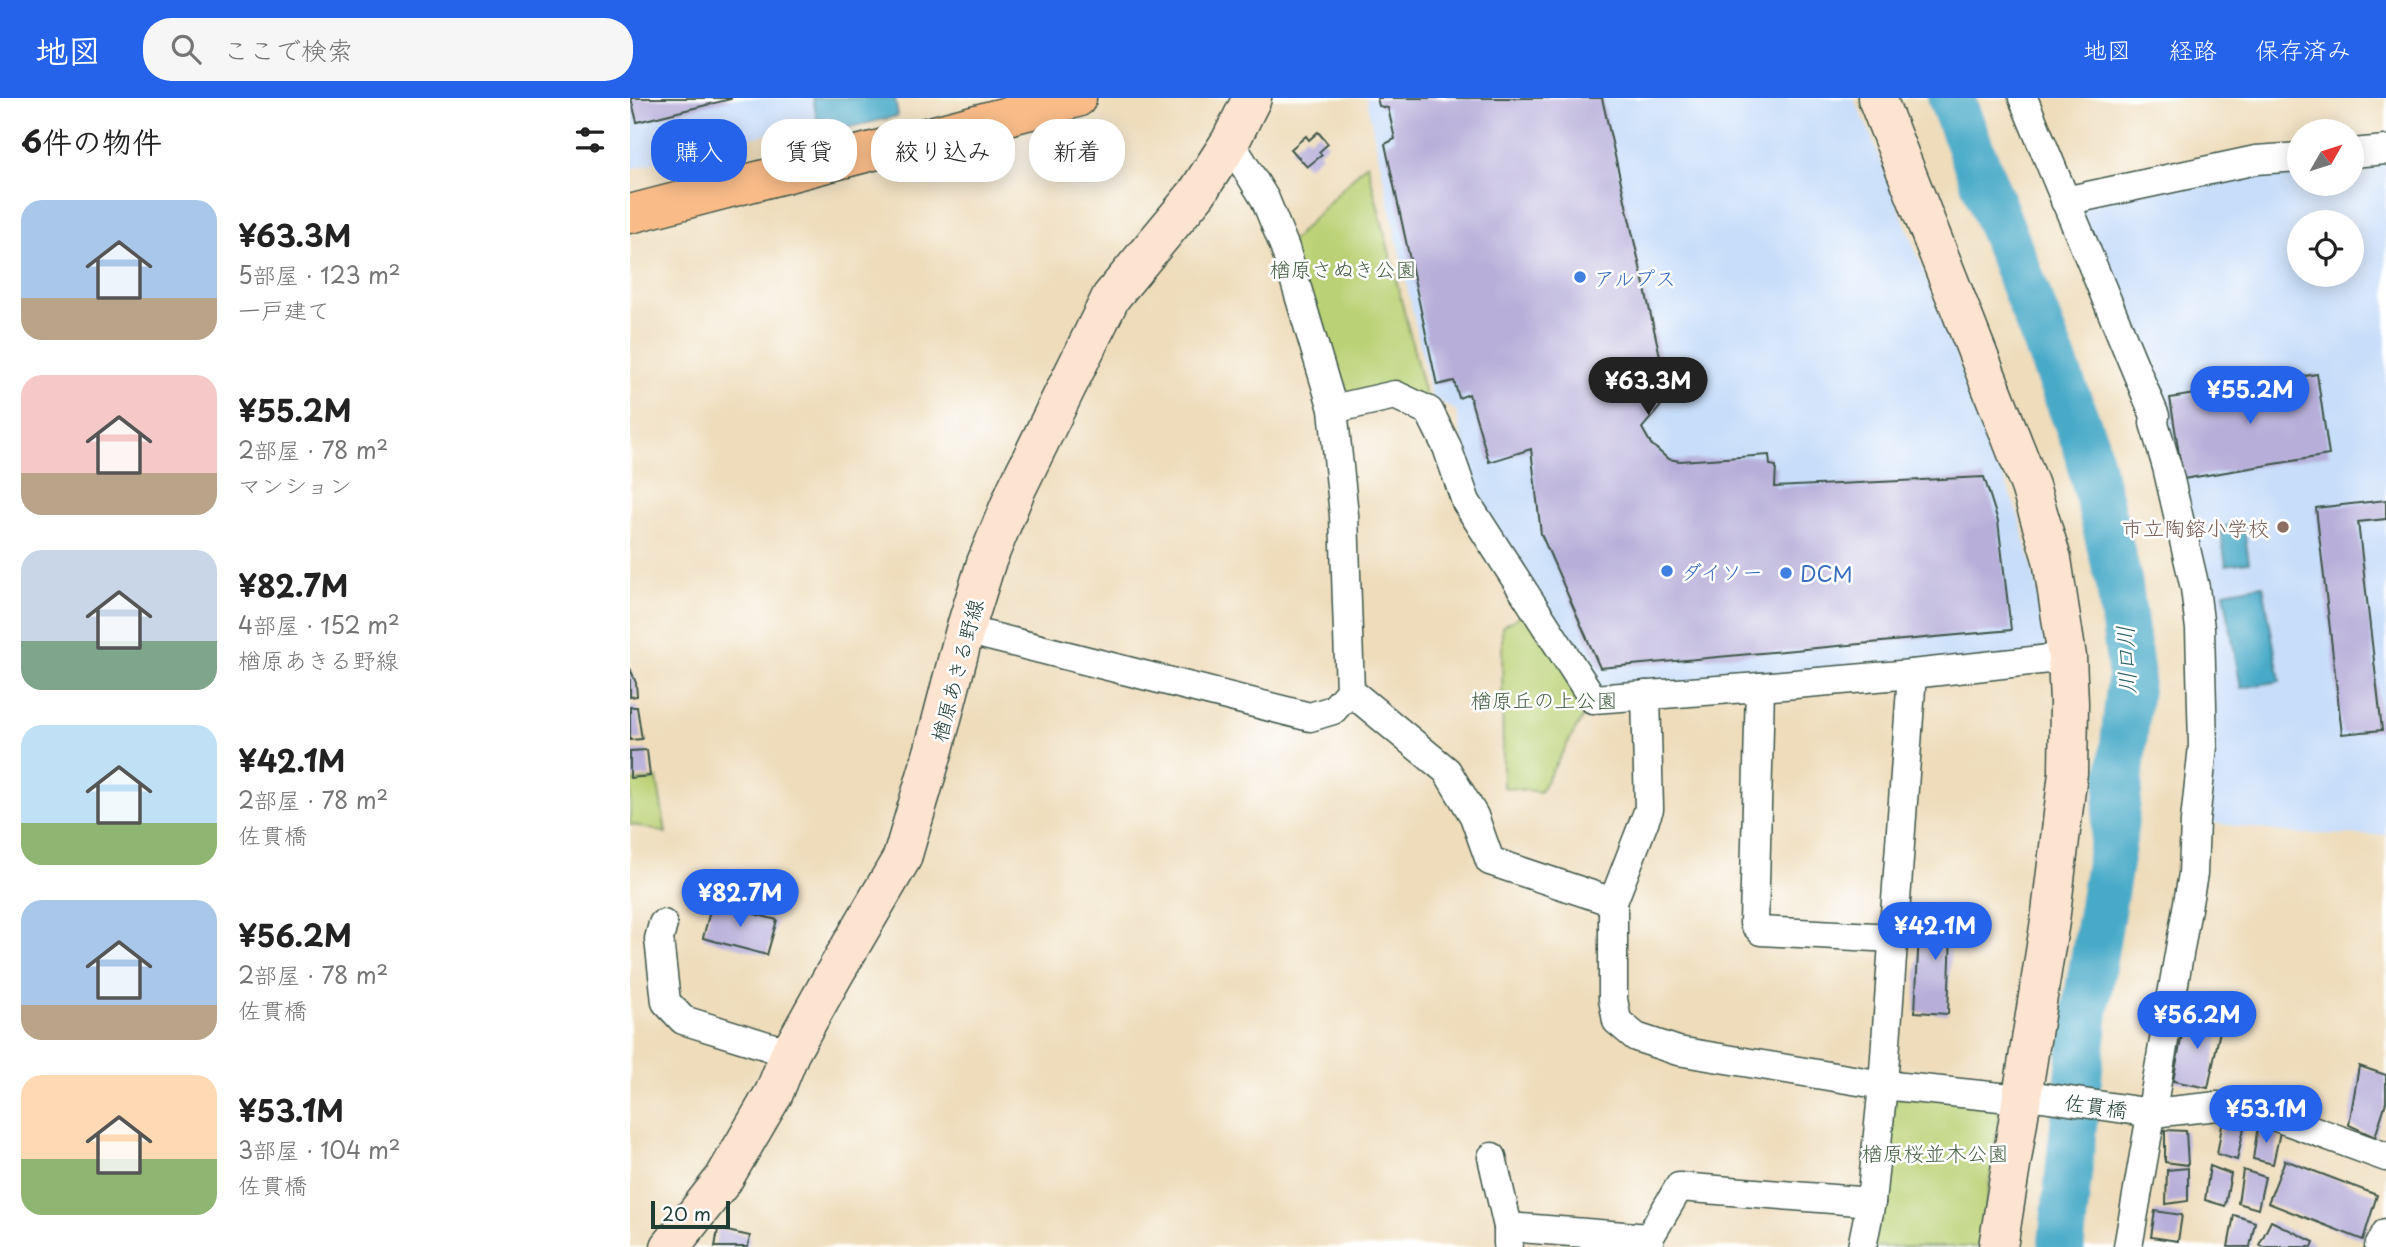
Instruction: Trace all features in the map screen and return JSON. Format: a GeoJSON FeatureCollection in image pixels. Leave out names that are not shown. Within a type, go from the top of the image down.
{"type":"FeatureCollection","features":[{"type":"Feature","properties":{"kind":"main road"},"geometry":{"type":"LineString","coordinates":[[630,214],[1077,98]]}},
{"type":"Feature","properties":{"kind":"main road","name":"楢原あきる野線"},"geometry":{"type":"LineString","coordinates":[[670,1247],[723,1180],[774,1093],[790,1053],[902,858],[986,563],[1016,490],[1111,297],[1197,192],[1230,142],[1252,98]]}},
{"type":"Feature","properties":{"kind":"main road"},"geometry":{"type":"LineString","coordinates":[[1877,98],[2029,486],[2052,559],[2067,657],[2068,773],[2050,921],[2036,1098],[1998,1247]]}},
{"type":"Feature","properties":{"kind":"street"},"geometry":{"type":"LineString","coordinates":[[2023,98],[2155,416],[2154,423],[2195,588],[2200,629],[2203,746],[2195,821],[2193,874],[2147,1112],[2128,1247]]}},
{"type":"Feature","properties":{"kind":"street"},"geometry":{"type":"LineString","coordinates":[[965,630],[1310,718],[1333,710],[1350,691],[1344,515],[1333,409],[1285,248],[1265,199],[1230,142]]}},
{"type":"Feature","properties":{"kind":"street"},"geometry":{"type":"LineString","coordinates":[[2364,152],[2386,150]]}},
{"type":"Feature","properties":{"kind":"street"},"geometry":{"type":"LineString","coordinates":[[2065,201],[2256,160],[2287,158]]}},
{"type":"Feature","properties":{"kind":"street"},"geometry":{"type":"LineString","coordinates":[[1333,409],[1395,395],[1429,411],[1447,447],[1466,502],[1593,698],[1912,674],[2067,657]]}},
{"type":"Feature","properties":{"kind":"street"},"geometry":{"type":"LineString","coordinates":[[1863,1247],[1871,1202],[1883,1085],[1912,674]]}},
{"type":"Feature","properties":{"kind":"street"},"geometry":{"type":"LineString","coordinates":[[1760,687],[1754,923],[1761,931],[1894,938]]}},
{"type":"Feature","properties":{"kind":"street"},"geometry":{"type":"LineString","coordinates":[[1350,691],[1447,771],[1474,816],[1490,861],[1613,902],[1649,809],[1646,695]]}},
{"type":"Feature","properties":{"kind":"street","name":"佐貫橋"},"geometry":{"type":"LineString","coordinates":[[1613,902],[1612,999],[1617,1021],[1636,1037],[1678,1051],[1883,1085],[2036,1098],[2147,1112],[2218,1106],[2266,1113],[2386,1157]]}},
{"type":"Feature","properties":{"kind":"street"},"geometry":{"type":"LineString","coordinates":[[663,924],[659,939],[666,1002],[683,1020],[790,1053]]}},
{"type":"Feature","properties":{"kind":"street"},"geometry":{"type":"LineString","coordinates":[[1492,1157],[1508,1237],[1649,1242],[1679,1187],[1871,1202]]}},
{"type":"Feature","properties":{"kind":"street"},"geometry":{"type":"LineString","coordinates":[[2379,1247],[2386,1233]]}},
{"type":"Feature","properties":{"kind":"shaded area"},"geometry":{"type":"Polygon","coordinates":[[[630,98],[906,98],[824,119],[761,119],[761,135],[747,139],[747,119],[651,119],[651,164],[630,169],[630,98]]]}},
{"type":"Feature","properties":{"kind":"shaded area"},"geometry":{"type":"Polygon","coordinates":[[[1366,98],[1854,98],[2019,517],[2037,586],[2048,659],[1593,699],[1534,607],[1471,478],[1456,411],[1431,397],[1366,98]]]}},
{"type":"Feature","properties":{"kind":"shaded area","name":"市立陶鎔小学校"},"geometry":{"type":"Polygon","coordinates":[[[2386,150],[2386,835],[2301,834],[2195,821],[2203,746],[2167,467],[2065,201],[2287,159],[2287,196],[2364,196],[2364,152],[2386,150]]]}},
{"type":"Feature","properties":{"kind":"green space","name":"楢原さぬき公園"},"geometry":{"type":"Polygon","coordinates":[[[1367,163],[1429,411],[1395,395],[1333,409],[1285,248],[1367,163]]]}},
{"type":"Feature","properties":{"kind":"green space","name":"楢原丘の上公園"},"geometry":{"type":"Polygon","coordinates":[[[1534,607],[1593,699],[1540,792],[1503,787],[1502,627],[1534,607]]]}},
{"type":"Feature","properties":{"kind":"green space"},"geometry":{"type":"Polygon","coordinates":[[[657,779],[666,833],[630,824],[630,782],[657,779]]]}},
{"type":"Feature","properties":{"kind":"green space","name":"楢原桜並木公園"},"geometry":{"type":"Polygon","coordinates":[[[1883,1085],[1999,1107],[1980,1247],[1862,1247],[1883,1085]]]}},
{"type":"Feature","properties":{"kind":"water"},"geometry":{"type":"Polygon","coordinates":[[[813,98],[895,98],[898,116],[871,119],[871,122],[857,125],[857,119],[817,119],[813,98]]]}},
{"type":"Feature","properties":{"kind":"water"},"geometry":{"type":"Polygon","coordinates":[[[2243,523],[2249,562],[2226,565],[2220,527],[2243,523]]]}},
{"type":"Feature","properties":{"kind":"water"},"geometry":{"type":"Polygon","coordinates":[[[2263,585],[2280,681],[2241,688],[2224,592],[2263,585]]]}},
{"type":"Feature","properties":{"kind":"building"},"geometry":{"type":"Polygon","coordinates":[[[631,98],[731,98],[731,99],[637,122],[631,98]]]}},
{"type":"Feature","properties":{"kind":"building"},"geometry":{"type":"Polygon","coordinates":[[[1377,98],[1602,98],[1667,387],[1660,407],[1642,428],[1651,444],[1668,459],[1680,461],[1769,455],[1770,465],[1776,466],[1775,487],[1984,477],[1998,521],[2011,630],[1600,668],[1541,534],[1531,449],[1489,462],[1469,394],[1459,398],[1454,381],[1437,385],[1385,144],[1395,139],[1388,108],[1379,106],[1377,98]]]}},
{"type":"Feature","properties":{"kind":"building"},"geometry":{"type":"Polygon","coordinates":[[[1318,132],[1328,144],[1319,152],[1322,155],[1307,167],[1291,149],[1306,136],[1309,140],[1318,132]]]}},
{"type":"Feature","properties":{"kind":"building"},"geometry":{"type":"Polygon","coordinates":[[[2317,374],[2329,455],[2183,479],[2170,398],[2317,374]]]}},
{"type":"Feature","properties":{"kind":"building"},"geometry":{"type":"Polygon","coordinates":[[[2386,500],[2386,519],[2358,522],[2382,730],[2342,734],[2316,508],[2386,500]]]}},
{"type":"Feature","properties":{"kind":"building"},"geometry":{"type":"Polygon","coordinates":[[[630,668],[636,683],[637,696],[630,697],[630,668]]]}},
{"type":"Feature","properties":{"kind":"building"},"geometry":{"type":"Polygon","coordinates":[[[630,707],[637,707],[642,739],[630,740],[630,707]]]}},
{"type":"Feature","properties":{"kind":"building"},"geometry":{"type":"Polygon","coordinates":[[[647,750],[650,776],[630,778],[630,751],[647,750]]]}},
{"type":"Feature","properties":{"kind":"building"},"geometry":{"type":"Polygon","coordinates":[[[712,903],[777,920],[767,955],[703,938],[712,903]]]}},
{"type":"Feature","properties":{"kind":"building"},"geometry":{"type":"Polygon","coordinates":[[[1920,913],[1959,915],[1959,934],[1951,934],[1948,1014],[1915,1012],[1920,913]]]}},
{"type":"Feature","properties":{"kind":"building"},"geometry":{"type":"Polygon","coordinates":[[[2186,1014],[2222,1021],[2208,1088],[2173,1081],[2186,1014]]]}},
{"type":"Feature","properties":{"kind":"building"},"geometry":{"type":"Polygon","coordinates":[[[2359,1066],[2386,1075],[2386,1102],[2375,1137],[2349,1125],[2359,1066]]]}},
{"type":"Feature","properties":{"kind":"building"},"geometry":{"type":"Polygon","coordinates":[[[2223,1120],[2244,1128],[2237,1160],[2217,1154],[2223,1120]]]}},
{"type":"Feature","properties":{"kind":"building"},"geometry":{"type":"Polygon","coordinates":[[[2258,1125],[2280,1132],[2273,1164],[2253,1159],[2258,1125]]]}},
{"type":"Feature","properties":{"kind":"building"},"geometry":{"type":"Polygon","coordinates":[[[2165,1130],[2186,1131],[2188,1165],[2165,1162],[2165,1130]]]}},
{"type":"Feature","properties":{"kind":"building"},"geometry":{"type":"Polygon","coordinates":[[[2285,1160],[2377,1195],[2363,1240],[2268,1203],[2285,1160]]]}},
{"type":"Feature","properties":{"kind":"building"},"geometry":{"type":"Polygon","coordinates":[[[2210,1166],[2231,1174],[2225,1206],[2205,1200],[2210,1166]]]}},
{"type":"Feature","properties":{"kind":"building"},"geometry":{"type":"Polygon","coordinates":[[[2188,1168],[2188,1201],[2166,1204],[2167,1170],[2188,1168]]]}},
{"type":"Feature","properties":{"kind":"building"},"geometry":{"type":"Polygon","coordinates":[[[2243,1170],[2265,1177],[2258,1209],[2238,1203],[2243,1170]]]}},
{"type":"Feature","properties":{"kind":"building"},"geometry":{"type":"Polygon","coordinates":[[[2155,1211],[2182,1215],[2178,1241],[2151,1237],[2155,1211]]]}},
{"type":"Feature","properties":{"kind":"building"},"geometry":{"type":"Polygon","coordinates":[[[2234,1215],[2255,1222],[2250,1247],[2228,1247],[2234,1215]]]}},
{"type":"Feature","properties":{"kind":"building"},"geometry":{"type":"Polygon","coordinates":[[[2271,1221],[2314,1242],[2312,1247],[2259,1245],[2271,1221]]]}},
{"type":"Feature","properties":{"kind":"building"},"geometry":{"type":"Polygon","coordinates":[[[718,1229],[750,1236],[748,1247],[715,1247],[718,1229]]]}},
{"type":"Feature","properties":{"kind":"waterway","name":"川口川"},"geometry":{"type":"LineString","coordinates":[[1951,98],[2085,443],[2119,582],[2131,673],[2113,842],[2086,1006],[2061,1247]]}},
{"type":"Feature","properties":{"kind":"place","name":"アルプス"},"geometry":{"type":"Point","coordinates":[1580,277]}},
{"type":"Feature","properties":{"kind":"place","name":"市立陶鎔小学校"},"geometry":{"type":"Point","coordinates":[2283,527]}},
{"type":"Feature","properties":{"kind":"place","name":"ダイソー"},"geometry":{"type":"Point","coordinates":[1667,571]}},
{"type":"Feature","properties":{"kind":"place","name":"DCM"},"geometry":{"type":"Point","coordinates":[1786,573]}}]}
